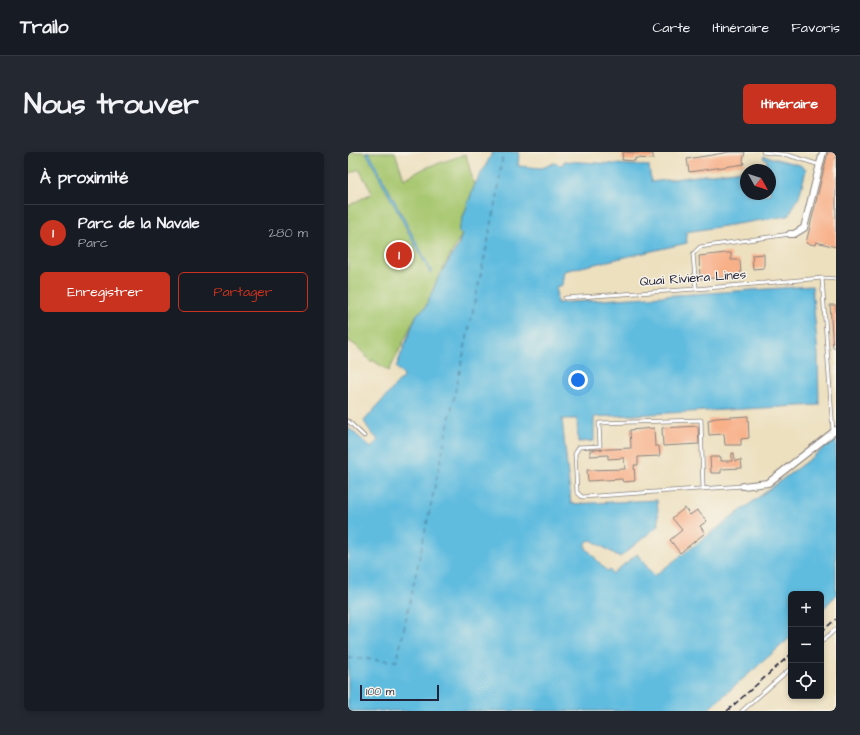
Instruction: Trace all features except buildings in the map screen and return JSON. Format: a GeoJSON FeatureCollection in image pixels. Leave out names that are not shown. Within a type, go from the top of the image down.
{"type":"FeatureCollection","features":[{"type":"Feature","properties":{"kind":"street"},"geometry":{"type":"LineString","coordinates":[[790,234],[794,234],[804,228],[823,152]]}},
{"type":"Feature","properties":{"kind":"street"},"geometry":{"type":"LineString","coordinates":[[743,486],[768,483],[835,431]]}},
{"type":"Feature","properties":{"kind":"lane"},"geometry":{"type":"LineString","coordinates":[[763,152],[788,154],[820,165]]}},
{"type":"Feature","properties":{"kind":"lane"},"geometry":{"type":"LineString","coordinates":[[696,289],[693,254],[700,247],[790,234]]}},
{"type":"Feature","properties":{"kind":"lane"},"geometry":{"type":"LineString","coordinates":[[822,278],[835,431]]}},
{"type":"Feature","properties":{"kind":"lane","name":"Quai Riviera Lines"},"geometry":{"type":"LineString","coordinates":[[565,298],[822,278],[836,279]]}},
{"type":"Feature","properties":{"kind":"lane"},"geometry":{"type":"LineString","coordinates":[[703,489],[701,420],[599,423],[600,446],[579,447],[575,454],[577,492],[582,497],[703,489],[743,486]]}},
{"type":"Feature","properties":{"kind":"lane"},"geometry":{"type":"LineString","coordinates":[[348,421],[364,436]]}},
{"type":"Feature","properties":{"kind":"lane"},"geometry":{"type":"LineString","coordinates":[[824,639],[836,629]]}},
{"type":"Feature","properties":{"kind":"lane"},"geometry":{"type":"LineString","coordinates":[[742,711],[788,671]]}},
{"type":"Feature","properties":{"kind":"green space"},"geometry":{"type":"Polygon","coordinates":[[[348,152],[395,152],[404,179],[425,168],[466,154],[474,186],[458,232],[462,234],[439,276],[425,308],[417,314],[389,371],[372,360],[371,362],[357,347],[348,341],[348,206],[372,193],[359,169],[348,174],[348,152]]]}},
{"type":"Feature","properties":{"kind":"water"},"geometry":{"type":"Polygon","coordinates":[[[366,152],[369,152],[432,272],[430,273],[366,152]]]}},
{"type":"Feature","properties":{"kind":"water"},"geometry":{"type":"Polygon","coordinates":[[[493,152],[519,152],[518,166],[542,168],[554,163],[561,165],[564,161],[649,166],[651,182],[740,170],[740,200],[776,200],[776,164],[766,164],[767,160],[763,158],[764,156],[800,165],[806,170],[799,197],[788,216],[686,232],[687,243],[564,271],[562,285],[556,287],[557,303],[812,286],[818,355],[819,405],[594,417],[594,441],[578,442],[577,419],[562,419],[571,504],[657,500],[659,525],[620,557],[591,540],[587,542],[586,548],[607,571],[610,570],[612,574],[637,554],[654,576],[836,439],[836,595],[824,608],[824,591],[788,591],[788,640],[706,711],[348,711],[348,427],[371,448],[378,440],[364,421],[404,376],[396,367],[417,314],[425,308],[439,276],[458,246],[462,234],[458,232],[474,186],[493,152]]]}},
{"type":"Feature","properties":{"kind":"ferry route"},"geometry":{"type":"LineString","coordinates":[[348,658],[397,661],[497,199],[503,152]]}},
{"type":"Feature","properties":{"kind":"railway"},"geometry":{"type":"LineString","coordinates":[[824,629],[836,619]]}},
{"type":"Feature","properties":{"kind":"railway"},"geometry":{"type":"LineString","coordinates":[[727,711],[788,657]]}},
{"type":"Feature","properties":{"kind":"place","name":"Parc de la Navale"},"geometry":{"type":"Point","coordinates":[399,255]}}]}
